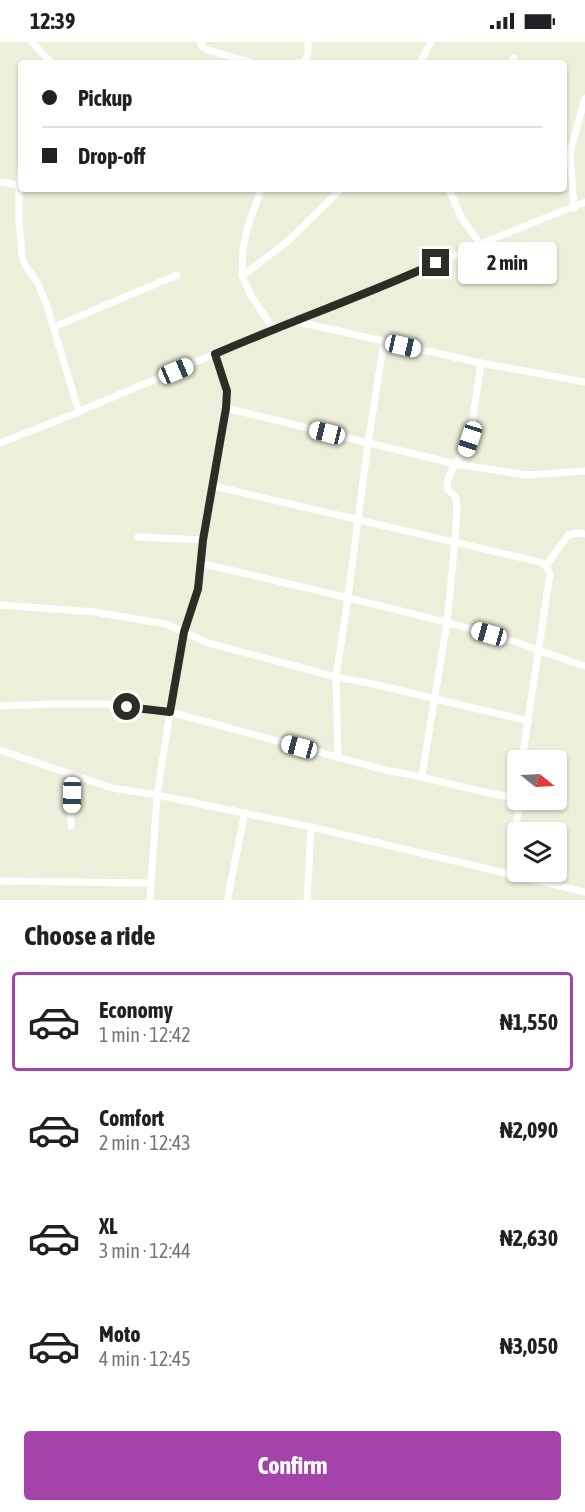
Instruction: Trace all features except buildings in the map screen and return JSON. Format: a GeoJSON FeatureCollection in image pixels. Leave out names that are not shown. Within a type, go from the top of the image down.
{"type":"FeatureCollection","features":[{"type":"Feature","properties":{"kind":"street"},"geometry":{"type":"LineString","coordinates":[[32,42],[48,60]]}},
{"type":"Feature","properties":{"kind":"street"},"geometry":{"type":"LineString","coordinates":[[202,42],[202,47],[208,50],[243,60]]}},
{"type":"Feature","properties":{"kind":"street"},"geometry":{"type":"LineString","coordinates":[[306,60],[308,42]]}},
{"type":"Feature","properties":{"kind":"street"},"geometry":{"type":"LineString","coordinates":[[422,60],[431,42]]}},
{"type":"Feature","properties":{"kind":"street"},"geometry":{"type":"LineString","coordinates":[[574,208],[570,153],[585,98]]}},
{"type":"Feature","properties":{"kind":"street"},"geometry":{"type":"LineString","coordinates":[[0,182],[18,185]]}},
{"type":"Feature","properties":{"kind":"street"},"geometry":{"type":"LineString","coordinates":[[19,192],[22,256],[25,265],[38,284],[54,327],[79,412]]}},
{"type":"Feature","properties":{"kind":"street"},"geometry":{"type":"LineString","coordinates":[[260,192],[247,230],[243,249],[242,276],[252,297],[273,329]]}},
{"type":"Feature","properties":{"kind":"street"},"geometry":{"type":"LineString","coordinates":[[242,276],[288,241],[338,192]]}},
{"type":"Feature","properties":{"kind":"street"},"geometry":{"type":"LineString","coordinates":[[450,192],[460,217],[480,244]]}},
{"type":"Feature","properties":{"kind":"street"},"geometry":{"type":"LineString","coordinates":[[0,442],[79,412],[273,329],[377,289],[585,202]]}},
{"type":"Feature","properties":{"kind":"street"},"geometry":{"type":"LineString","coordinates":[[54,327],[177,275]]}},
{"type":"Feature","properties":{"kind":"street"},"geometry":{"type":"LineString","coordinates":[[293,321],[481,363],[585,382]]}},
{"type":"Feature","properties":{"kind":"street"},"geometry":{"type":"LineString","coordinates":[[338,758],[336,677],[384,341]]}},
{"type":"Feature","properties":{"kind":"street"},"geometry":{"type":"LineString","coordinates":[[150,900],[157,795],[184,632],[197,597],[203,540],[226,408],[227,391],[215,354]]}},
{"type":"Feature","properties":{"kind":"street"},"geometry":{"type":"LineString","coordinates":[[422,776],[447,622],[455,541],[457,506],[454,496],[448,490],[447,482],[470,439],[481,363]]}},
{"type":"Feature","properties":{"kind":"street"},"geometry":{"type":"LineString","coordinates":[[226,408],[455,464],[527,475],[585,471]]}},
{"type":"Feature","properties":{"kind":"street"},"geometry":{"type":"LineString","coordinates":[[213,486],[455,541],[540,562],[546,566],[549,574],[524,750]]}},
{"type":"Feature","properties":{"kind":"street"},"geometry":{"type":"LineString","coordinates":[[546,566],[568,535],[576,532],[585,534]]}},
{"type":"Feature","properties":{"kind":"street"},"geometry":{"type":"LineString","coordinates":[[138,537],[203,540]]}},
{"type":"Feature","properties":{"kind":"street"},"geometry":{"type":"LineString","coordinates":[[200,563],[447,622],[510,640],[585,666]]}},
{"type":"Feature","properties":{"kind":"street"},"geometry":{"type":"LineString","coordinates":[[0,605],[95,612],[166,624],[208,643],[336,677],[528,721]]}},
{"type":"Feature","properties":{"kind":"street"},"geometry":{"type":"LineString","coordinates":[[0,705],[105,705],[170,712],[389,771],[422,776],[495,795],[507,794]]}},
{"type":"Feature","properties":{"kind":"street"},"geometry":{"type":"LineString","coordinates":[[0,750],[112,788],[311,826],[507,874]]}},
{"type":"Feature","properties":{"kind":"street"},"geometry":{"type":"LineString","coordinates":[[70,775],[71,826]]}},
{"type":"Feature","properties":{"kind":"street"},"geometry":{"type":"LineString","coordinates":[[228,900],[245,812]]}},
{"type":"Feature","properties":{"kind":"street"},"geometry":{"type":"LineString","coordinates":[[307,900],[311,826]]}},
{"type":"Feature","properties":{"kind":"street"},"geometry":{"type":"LineString","coordinates":[[0,881],[151,883]]}},
{"type":"Feature","properties":{"kind":"street"},"geometry":{"type":"LineString","coordinates":[[543,882],[585,892]]}},
{"type":"Feature","properties":{"kind":"route"},"geometry":{"type":"LineString","coordinates":[[127,707],[170,712],[184,632],[197,597],[203,540],[226,408],[227,391],[215,354],[407,277],[436,263]]}}]}
